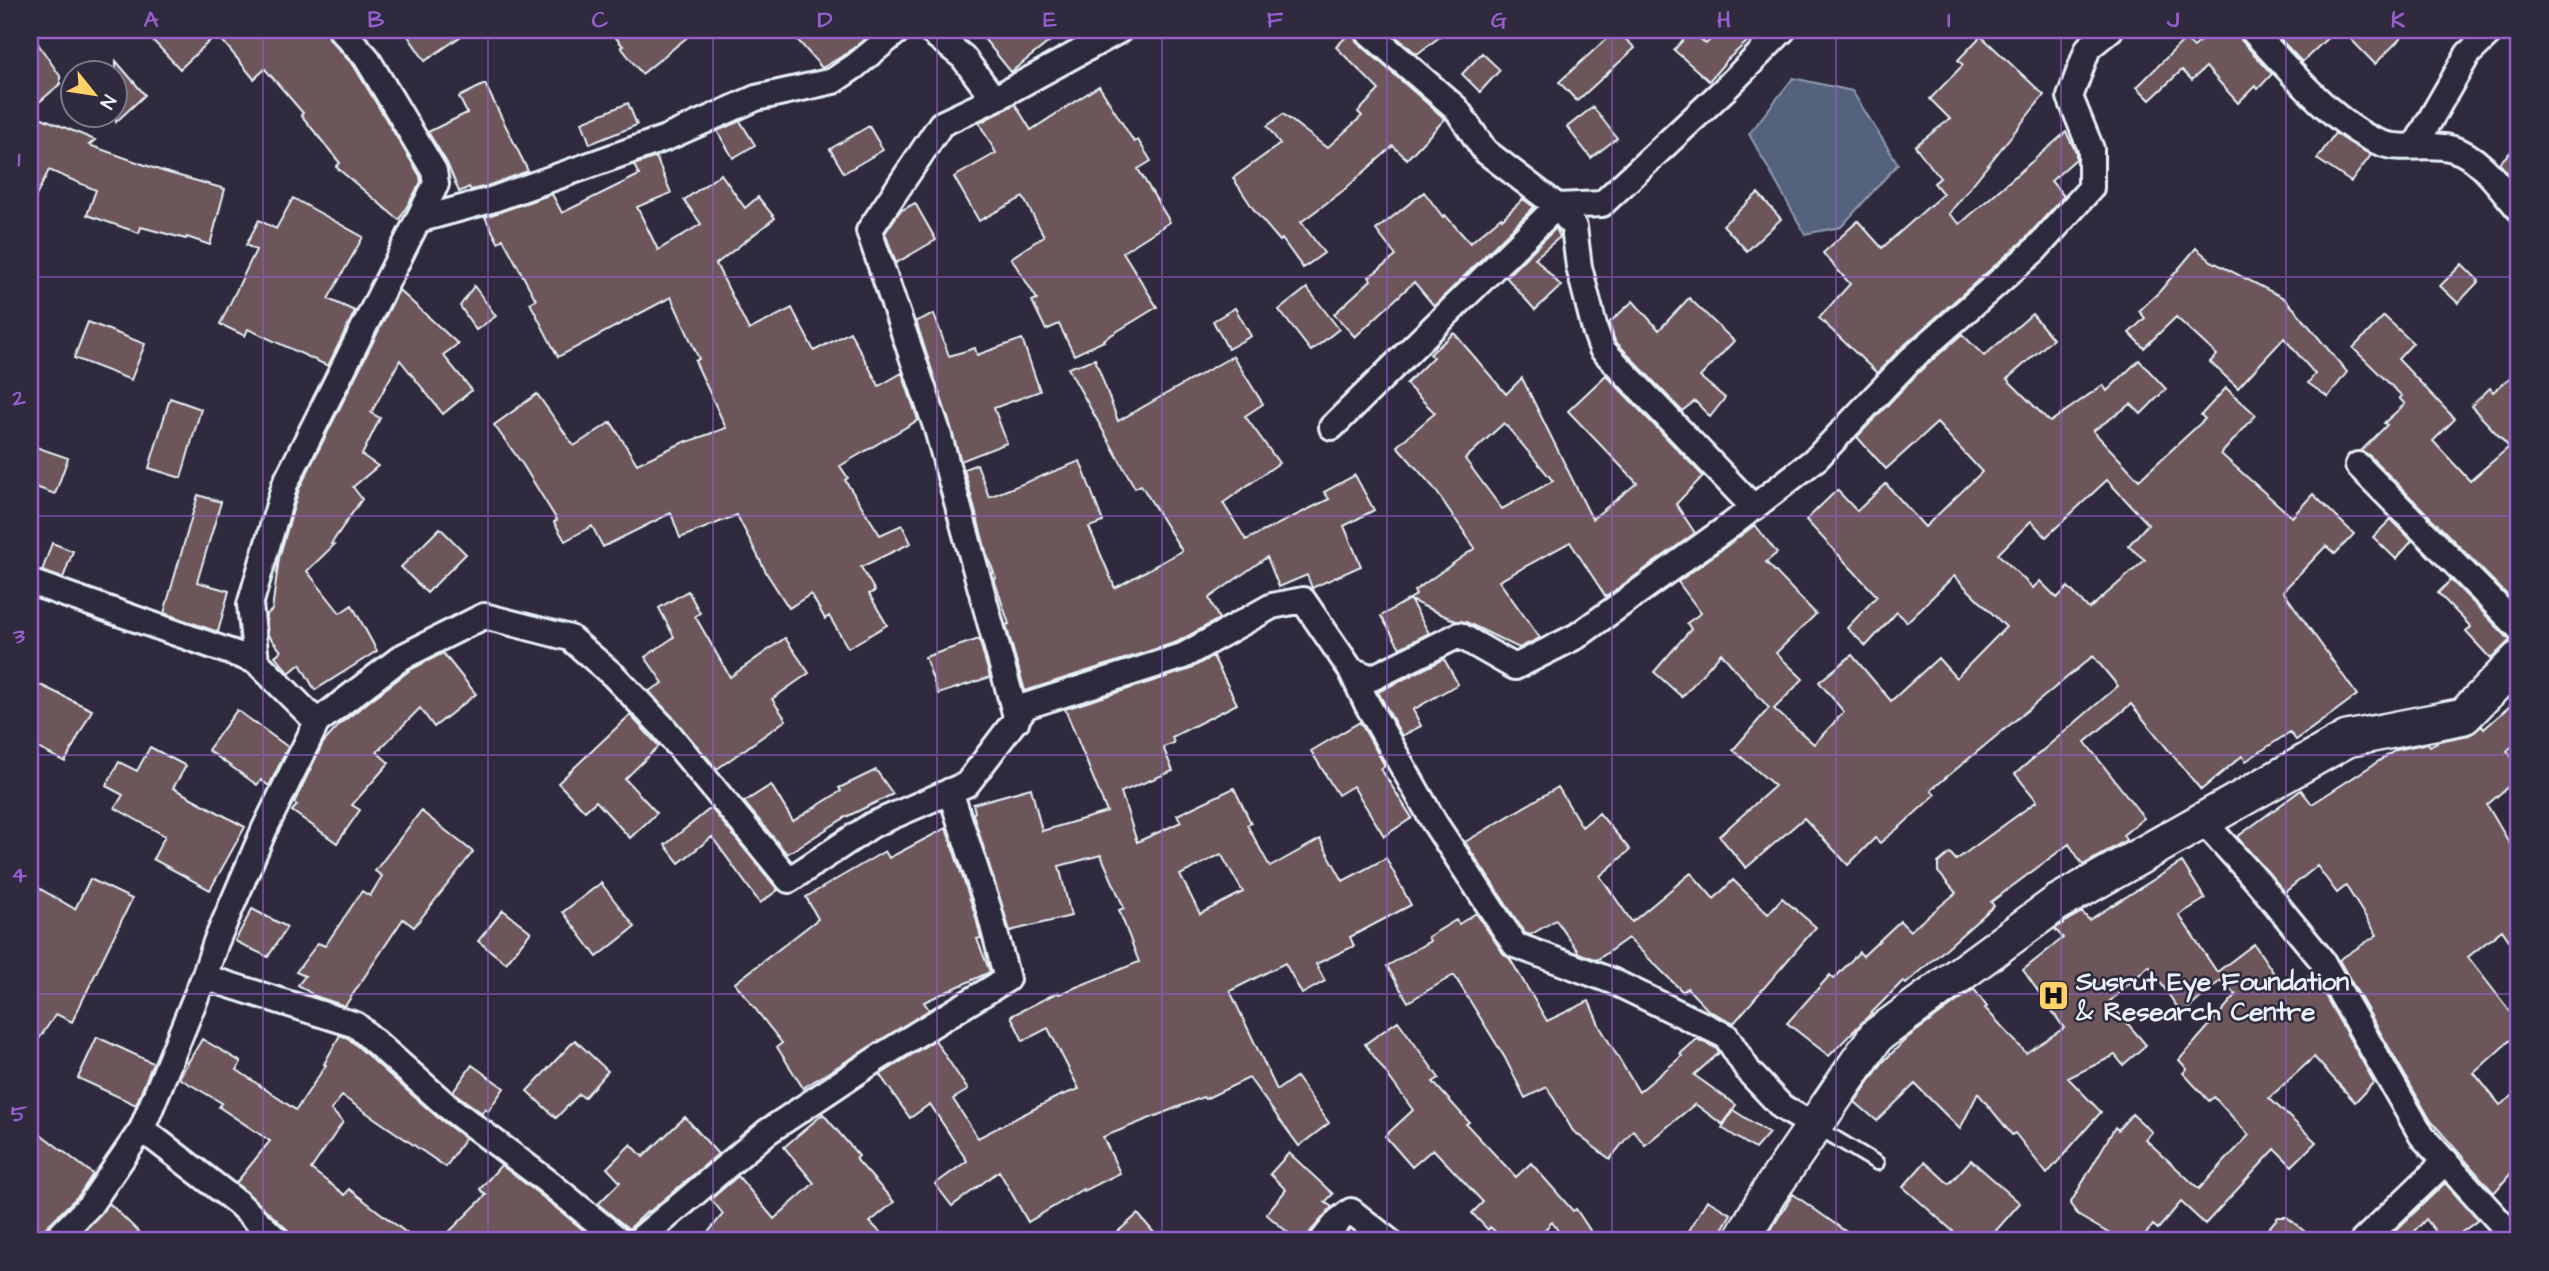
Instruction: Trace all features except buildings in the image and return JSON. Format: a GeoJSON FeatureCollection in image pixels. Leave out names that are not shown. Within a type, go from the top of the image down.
{"type":"FeatureCollection","features":[{"type":"Feature","properties":{"kind":"main road"},"geometry":{"type":"LineString","coordinates":[[1741,1241],[1768,1194],[1875,1036],[2057,903],[2347,739],[2464,716],[2519,659]]}},
{"type":"Feature","properties":{"kind":"street"},"geometry":{"type":"LineString","coordinates":[[256,662],[250,605],[285,484],[436,184],[434,171],[366,57],[341,30]]}},
{"type":"Feature","properties":{"kind":"street"},"geometry":{"type":"LineString","coordinates":[[929,30],[963,57],[994,99]]}},
{"type":"Feature","properties":{"kind":"street"},"geometry":{"type":"LineString","coordinates":[[1017,720],[937,429],[869,231],[941,124],[994,99],[1120,30]]}},
{"type":"Feature","properties":{"kind":"street"},"geometry":{"type":"LineString","coordinates":[[1366,30],[1456,108],[1485,150],[1557,206],[1574,226],[1579,267],[1602,349],[1754,508]]}},
{"type":"Feature","properties":{"kind":"street"},"geometry":{"type":"LineString","coordinates":[[1332,427],[1557,206],[1602,204],[1725,89],[1783,30]]}},
{"type":"Feature","properties":{"kind":"street"},"geometry":{"type":"LineString","coordinates":[[1351,670],[1371,678],[1459,635],[1515,667],[1577,636],[1754,508],[1817,458],[1910,360],[2035,250],[2091,188],[2091,149],[2070,97],[2088,48],[2110,30]]}},
{"type":"Feature","properties":{"kind":"street"},"geometry":{"type":"LineString","coordinates":[[2252,30],[2347,125],[2385,145],[2453,149],[2479,163],[2519,209]]}},
{"type":"Feature","properties":{"kind":"street"},"geometry":{"type":"LineString","coordinates":[[2415,146],[2468,54],[2493,30]]}},
{"type":"Feature","properties":{"kind":"street"},"geometry":{"type":"LineString","coordinates":[[418,220],[491,200],[653,142],[756,98],[833,81],[892,32]]}},
{"type":"Feature","properties":{"kind":"street"},"geometry":{"type":"LineString","coordinates":[[2358,465],[2519,628]]}},
{"type":"Feature","properties":{"kind":"street"},"geometry":{"type":"LineString","coordinates":[[30,582],[256,662],[317,722]]}},
{"type":"Feature","properties":{"kind":"street"},"geometry":{"type":"LineString","coordinates":[[54,1241],[90,1205],[142,1129],[216,942],[265,828],[317,722],[402,657],[484,616],[570,638],[614,676],[663,727],[789,880],[872,825],[967,784],[1026,706],[1183,656],[1272,606],[1303,600],[1351,670],[1367,704],[1434,822],[1515,945],[1612,981],[1726,1036],[1749,1072],[1782,1107],[1814,1126]]}},
{"type":"Feature","properties":{"kind":"street"},"geometry":{"type":"LineString","coordinates":[[638,1241],[767,1132],[878,1058],[1007,979],[989,910],[950,791]]}},
{"type":"Feature","properties":{"kind":"street"},"geometry":{"type":"LineString","coordinates":[[2203,821],[2258,882],[2321,959],[2422,1136],[2517,1241]]}},
{"type":"Feature","properties":{"kind":"street"},"geometry":{"type":"LineString","coordinates":[[204,977],[355,1025],[447,1106],[548,1182],[620,1241]]}},
{"type":"Feature","properties":{"kind":"street"},"geometry":{"type":"LineString","coordinates":[[142,1129],[238,1203],[278,1241]]}},
{"type":"Feature","properties":{"kind":"street"},"geometry":{"type":"LineString","coordinates":[[2363,1241],[2446,1161]]}},
{"type":"Feature","properties":{"kind":"street"},"geometry":{"type":"LineString","coordinates":[[1322,1241],[1338,1221],[1351,1211],[1389,1241]]}},
{"type":"Feature","properties":{"kind":"lane"},"geometry":{"type":"LineString","coordinates":[[1814,1126],[1877,1163]]}},
{"type":"Feature","properties":{"kind":"water"},"geometry":{"type":"Polygon","coordinates":[[[1793,78],[1852,91],[1898,164],[1841,227],[1805,234],[1749,134],[1793,78]]]}},
{"type":"Feature","properties":{"kind":"place","name":"Susrut Eye Foundation & Research Centre"},"geometry":{"type":"Point","coordinates":[2053,996]}}]}
